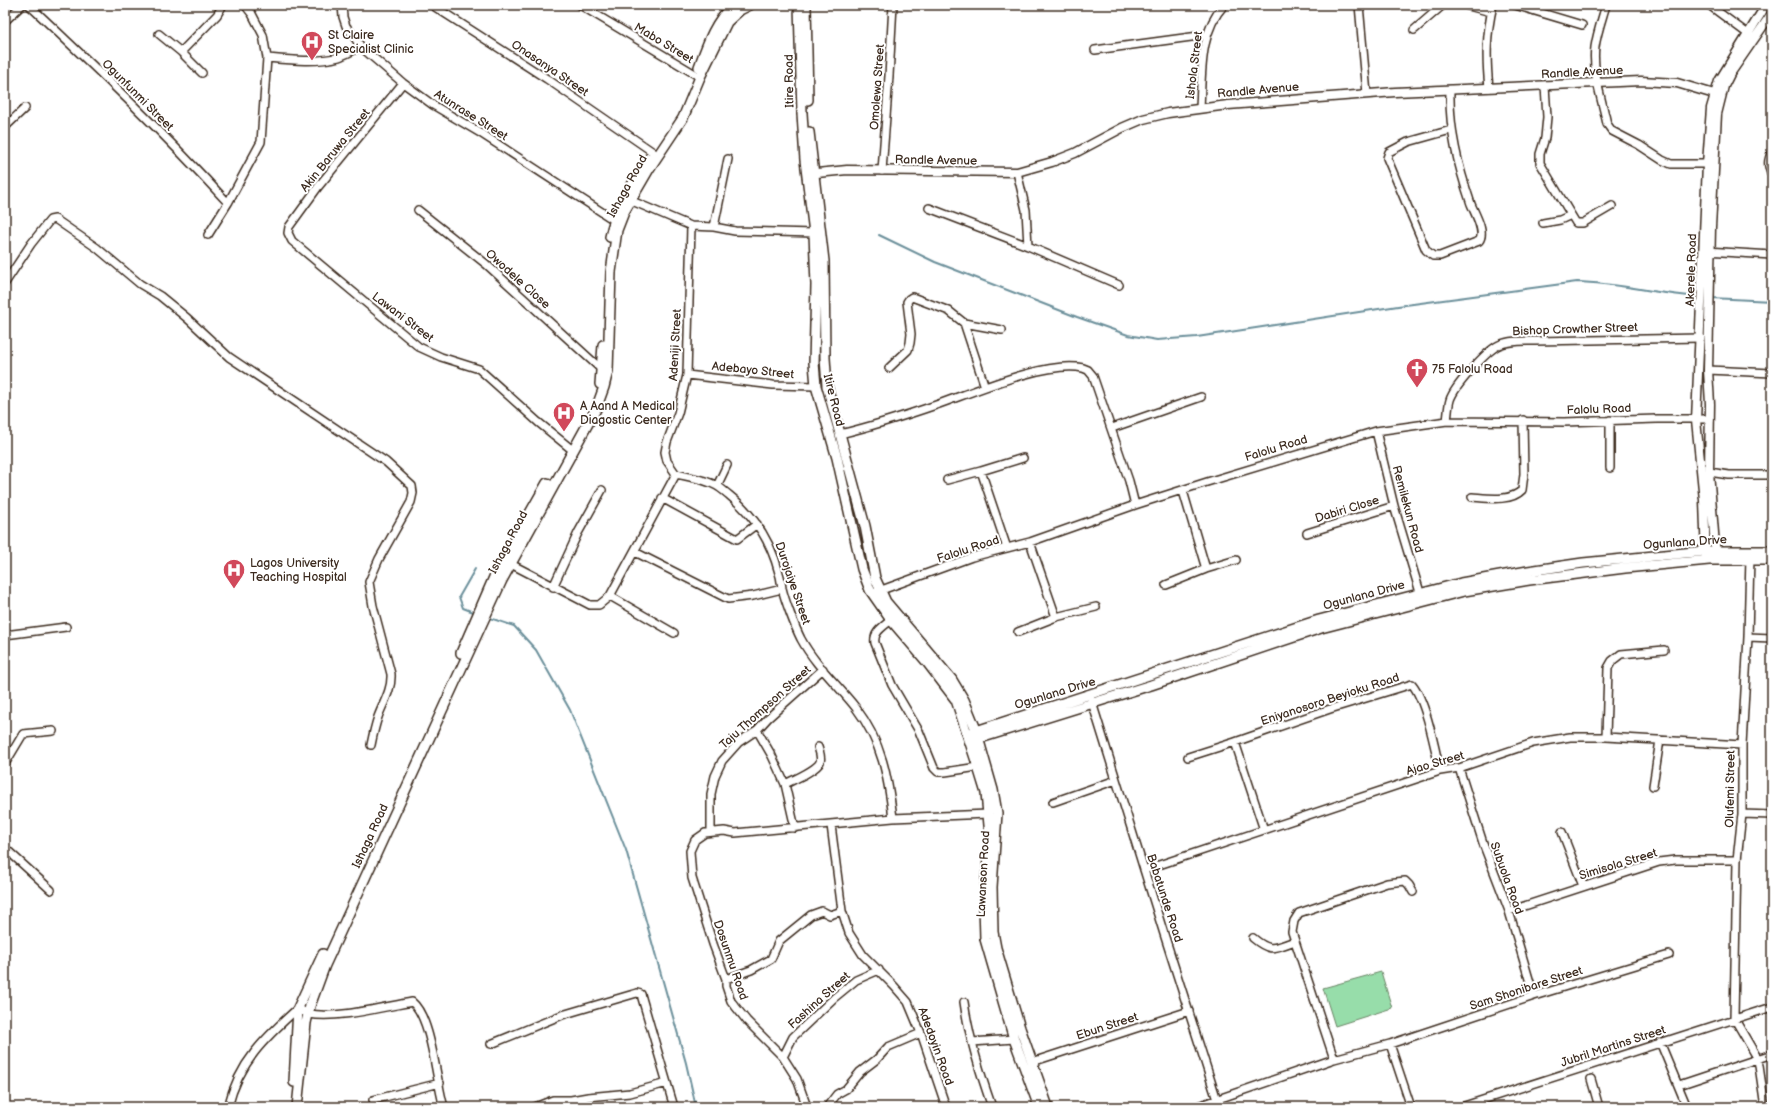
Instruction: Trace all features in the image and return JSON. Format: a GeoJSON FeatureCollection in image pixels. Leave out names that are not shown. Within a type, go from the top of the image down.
{"type":"FeatureCollection","features":[{"type":"Feature","properties":{"kind":"main road","name":"Ishaga Road"},"geometry":{"type":"LineString","coordinates":[[297,1107],[308,1014],[325,964],[491,593],[545,487],[570,448],[590,411],[600,386],[604,272],[614,220],[683,118],[707,46],[721,17],[733,5]]}},
{"type":"Feature","properties":{"kind":"main road","name":"Ishaga Road"},"geometry":{"type":"LineString","coordinates":[[507,562],[596,409],[604,387],[608,371],[611,272],[613,254],[617,230],[629,198],[653,152],[679,118],[698,76],[727,22],[740,10],[750,5]]}},
{"type":"Feature","properties":{"kind":"main road","name":"Itire Road"},"geometry":{"type":"LineString","coordinates":[[799,5],[802,113],[824,261],[826,380],[865,526],[874,572],[876,592],[952,680],[964,700],[972,737]]}},
{"type":"Feature","properties":{"kind":"main road","name":"Itire Road"},"geometry":{"type":"LineString","coordinates":[[806,5],[808,24],[810,174],[816,285],[814,363],[816,386],[836,458],[862,569],[891,620],[950,691],[972,737]]}},
{"type":"Feature","properties":{"kind":"main road","name":"Ogunlana Drive"},"geometry":{"type":"LineString","coordinates":[[1421,597],[1462,583],[1528,571],[1705,551],[1716,550],[1772,560]]}},
{"type":"Feature","properties":{"kind":"main road","name":"Ogunlana Drive"},"geometry":{"type":"LineString","coordinates":[[972,737],[1020,716],[1091,699],[1319,620],[1421,597],[1529,580],[1584,572],[1750,556],[1772,551]]}},
{"type":"Feature","properties":{"kind":"main road","name":"Ishaga Road"},"geometry":{"type":"LineString","coordinates":[[292,1107],[298,1008],[476,629]]}},
{"type":"Feature","properties":{"kind":"main road","name":"Lawanson Road"},"geometry":{"type":"LineString","coordinates":[[972,737],[978,767],[986,793],[990,836],[984,905],[985,938],[1048,1107]]}},
{"type":"Feature","properties":{"kind":"main road","name":"Lawanson Road"},"geometry":{"type":"LineString","coordinates":[[972,737],[993,790],[997,813],[992,887],[993,932],[1003,988],[1014,1039],[1039,1107]]}},
{"type":"Feature","properties":{"kind":"street","name":"Ogunfunmi Street"},"geometry":{"type":"LineString","coordinates":[[29,5],[194,166],[228,203]]}},
{"type":"Feature","properties":{"kind":"street"},"geometry":{"type":"LineString","coordinates":[[181,52],[217,15],[223,5]]}},
{"type":"Feature","properties":{"kind":"street"},"geometry":{"type":"LineString","coordinates":[[208,235],[228,203],[261,142],[267,58],[263,35],[252,14],[245,5]]}},
{"type":"Feature","properties":{"kind":"street","name":"Atunrase Street"},"geometry":{"type":"LineString","coordinates":[[342,5],[343,17],[346,26],[361,47],[403,83],[433,105],[482,134],[614,220]]}},
{"type":"Feature","properties":{"kind":"street","name":"Onasanya Street"},"geometry":{"type":"LineString","coordinates":[[432,5],[547,79],[653,152]]}},
{"type":"Feature","properties":{"kind":"street","name":"Mabo Street"},"geometry":{"type":"LineString","coordinates":[[580,5],[698,76]]}},
{"type":"Feature","properties":{"kind":"street","name":"Omolewa Street"},"geometry":{"type":"LineString","coordinates":[[882,171],[893,5]]}},
{"type":"Feature","properties":{"kind":"street","name":"Ishola Street"},"geometry":{"type":"LineString","coordinates":[[1200,108],[1206,35],[1211,23],[1224,5]]}},
{"type":"Feature","properties":{"kind":"street"},"geometry":{"type":"LineString","coordinates":[[1359,5],[1367,94]]}},
{"type":"Feature","properties":{"kind":"street"},"geometry":{"type":"LineString","coordinates":[[1414,30],[1443,5]]}},
{"type":"Feature","properties":{"kind":"street"},"geometry":{"type":"LineString","coordinates":[[1465,5],[1492,8],[1487,30],[1487,62],[1490,88]]}},
{"type":"Feature","properties":{"kind":"street"},"geometry":{"type":"LineString","coordinates":[[1515,5],[1582,25]]}},
{"type":"Feature","properties":{"kind":"street"},"geometry":{"type":"LineString","coordinates":[[1606,5],[1595,48],[1595,65],[1607,124],[1612,131],[1666,162],[1671,164],[1707,164]]}},
{"type":"Feature","properties":{"kind":"street"},"geometry":{"type":"LineString","coordinates":[[1709,5],[1748,34]]}},
{"type":"Feature","properties":{"kind":"street","name":"Akerele Road"},"geometry":{"type":"LineString","coordinates":[[1706,560],[1704,500],[1696,420],[1701,338],[1706,309],[1707,164],[1711,108],[1718,95],[1719,81],[1766,5]]}},
{"type":"Feature","properties":{"kind":"street"},"geometry":{"type":"LineString","coordinates":[[5,21],[20,6]]}},
{"type":"Feature","properties":{"kind":"street"},"geometry":{"type":"LineString","coordinates":[[1772,13],[1730,74],[1718,95],[1707,251],[1772,254]]}},
{"type":"Feature","properties":{"kind":"street"},"geometry":{"type":"LineString","coordinates":[[159,34],[181,52],[202,73]]}},
{"type":"Feature","properties":{"kind":"street"},"geometry":{"type":"LineString","coordinates":[[1095,50],[1206,35]]}},
{"type":"Feature","properties":{"kind":"street"},"geometry":{"type":"LineString","coordinates":[[267,58],[289,60],[330,58],[345,54],[361,47]]}},
{"type":"Feature","properties":{"kind":"street","name":"Randle Avenue"},"geometry":{"type":"LineString","coordinates":[[810,174],[847,170],[1017,172],[1052,162],[1074,153],[1122,128],[1143,119],[1200,108],[1367,94],[1545,86],[1598,82],[1657,81],[1677,83],[1718,95]]}},
{"type":"Feature","properties":{"kind":"street","name":"Akin Baruwa Street"},"geometry":{"type":"LineString","coordinates":[[288,233],[289,228],[318,187],[403,83]]}},
{"type":"Feature","properties":{"kind":"street"},"geometry":{"type":"LineString","coordinates":[[1545,86],[1547,117],[1540,154],[1540,163],[1576,223],[1579,224],[1612,206]]}},
{"type":"Feature","properties":{"kind":"street"},"geometry":{"type":"LineString","coordinates":[[1450,90],[1451,130],[1460,173],[1480,226],[1482,236],[1479,242],[1440,256],[1433,256],[1426,250],[1387,158],[1389,152],[1408,142],[1451,130]]}},
{"type":"Feature","properties":{"kind":"street"},"geometry":{"type":"LineString","coordinates":[[5,127],[26,108]]}},
{"type":"Feature","properties":{"kind":"street"},"geometry":{"type":"LineString","coordinates":[[1772,151],[1768,160],[1768,165],[1772,174]]}},
{"type":"Feature","properties":{"kind":"street"},"geometry":{"type":"LineString","coordinates":[[714,227],[728,160]]}},
{"type":"Feature","properties":{"kind":"street"},"geometry":{"type":"LineString","coordinates":[[1017,172],[1026,210],[1028,246]]}},
{"type":"Feature","properties":{"kind":"street"},"geometry":{"type":"LineString","coordinates":[[629,198],[691,226],[714,227],[735,231],[814,233]]}},
{"type":"Feature","properties":{"kind":"street"},"geometry":{"type":"LineString","coordinates":[[929,208],[1028,246],[1119,285]]}},
{"type":"Feature","properties":{"kind":"street","name":"Owodele Close"},"geometry":{"type":"LineString","coordinates":[[418,210],[486,264],[601,368]]}},
{"type":"Feature","properties":{"kind":"street"},"geometry":{"type":"LineString","coordinates":[[1543,223],[1560,220],[1571,215]]}},
{"type":"Feature","properties":{"kind":"street"},"geometry":{"type":"LineString","coordinates":[[5,283],[43,228],[50,220],[55,219],[97,248],[140,284],[160,296],[187,318],[229,357],[386,462],[412,486],[414,493],[411,502],[379,559],[369,582],[373,606],[391,674],[391,682],[387,697],[379,716],[371,745]]}},
{"type":"Feature","properties":{"kind":"street","name":"Adeniji Street"},"geometry":{"type":"LineString","coordinates":[[676,474],[667,461],[665,452],[667,442],[678,413],[687,375],[691,226]]}},
{"type":"Feature","properties":{"kind":"street","name":"Lawani Street"},"geometry":{"type":"LineString","coordinates":[[288,233],[292,241],[419,347],[440,357],[479,369],[538,422],[570,448]]}},
{"type":"Feature","properties":{"kind":"street"},"geometry":{"type":"LineString","coordinates":[[889,368],[908,350],[912,334],[907,302],[912,297],[949,311],[964,323],[1002,330]]}},
{"type":"Feature","properties":{"kind":"street"},"geometry":{"type":"LineString","coordinates":[[1706,309],[1710,419],[1709,472],[1716,560]]}},
{"type":"Feature","properties":{"kind":"street"},"geometry":{"type":"LineString","coordinates":[[964,323],[985,387]]}},
{"type":"Feature","properties":{"kind":"street","name":"Bishop Crowther Street"},"geometry":{"type":"LineString","coordinates":[[1447,421],[1450,399],[1459,384],[1486,354],[1499,345],[1510,342],[1529,341],[1701,338]]}},
{"type":"Feature","properties":{"kind":"street"},"geometry":{"type":"LineString","coordinates":[[840,434],[881,424],[985,387],[1051,368],[1084,368],[1093,376],[1112,428],[1135,505]]}},
{"type":"Feature","properties":{"kind":"street"},"geometry":{"type":"LineString","coordinates":[[1708,370],[1772,373]]}},
{"type":"Feature","properties":{"kind":"street","name":"Adebayo Street"},"geometry":{"type":"LineString","coordinates":[[687,375],[773,385],[816,386]]}},
{"type":"Feature","properties":{"kind":"street"},"geometry":{"type":"LineString","coordinates":[[1112,428],[1201,397]]}},
{"type":"Feature","properties":{"kind":"street","name":"Falolu Road"},"geometry":{"type":"LineString","coordinates":[[876,592],[972,557],[1030,542],[1135,505],[1183,491],[1277,459],[1376,431],[1447,421],[1523,420],[1564,422],[1710,419]]}},
{"type":"Feature","properties":{"kind":"street"},"geometry":{"type":"LineString","coordinates":[[1472,497],[1503,498],[1520,493],[1522,490],[1524,474],[1523,420]]}},
{"type":"Feature","properties":{"kind":"street"},"geometry":{"type":"LineString","coordinates":[[1610,420],[1610,468]]}},
{"type":"Feature","properties":{"kind":"street","name":"Remilekun Road"},"geometry":{"type":"LineString","coordinates":[[1376,431],[1394,506],[1421,597]]}},
{"type":"Feature","properties":{"kind":"street"},"geometry":{"type":"LineString","coordinates":[[947,480],[1023,458]]}},
{"type":"Feature","properties":{"kind":"street"},"geometry":{"type":"LineString","coordinates":[[717,486],[727,465]]}},
{"type":"Feature","properties":{"kind":"street"},"geometry":{"type":"LineString","coordinates":[[981,471],[1006,548]]}},
{"type":"Feature","properties":{"kind":"street"},"geometry":{"type":"LineString","coordinates":[[1709,472],[1729,475],[1772,475]]}},
{"type":"Feature","properties":{"kind":"street"},"geometry":{"type":"LineString","coordinates":[[507,562],[590,605],[599,605],[610,596],[676,474]]}},
{"type":"Feature","properties":{"kind":"street","name":"Durojaiye Street"},"geometry":{"type":"LineString","coordinates":[[676,474],[691,477],[717,486],[740,505],[757,524],[773,553],[780,574],[782,588],[801,639],[823,669],[856,708],[870,730],[879,749],[886,772],[893,818]]}},
{"type":"Feature","properties":{"kind":"street"},"geometry":{"type":"LineString","coordinates":[[553,587],[578,533],[602,490]]}},
{"type":"Feature","properties":{"kind":"street"},"geometry":{"type":"LineString","coordinates":[[1183,491],[1206,569]]}},
{"type":"Feature","properties":{"kind":"street"},"geometry":{"type":"LineString","coordinates":[[662,498],[737,539],[757,524]]}},
{"type":"Feature","properties":{"kind":"street","name":"Dabiri Close"},"geometry":{"type":"LineString","coordinates":[[1307,533],[1394,506]]}},
{"type":"Feature","properties":{"kind":"street"},"geometry":{"type":"LineString","coordinates":[[1030,542],[1056,617]]}},
{"type":"Feature","properties":{"kind":"street"},"geometry":{"type":"LineString","coordinates":[[635,552],[728,599],[753,596],[782,588]]}},
{"type":"Feature","properties":{"kind":"street","name":"Olufemi Street"},"geometry":{"type":"LineString","coordinates":[[1734,1018],[1737,860],[1742,814],[1742,744],[1748,637],[1750,556]]}},
{"type":"Feature","properties":{"kind":"street"},"geometry":{"type":"LineString","coordinates":[[1166,585],[1206,569],[1236,560]]}},
{"type":"Feature","properties":{"kind":"street"},"geometry":{"type":"LineString","coordinates":[[610,596],[674,633]]}},
{"type":"Feature","properties":{"kind":"street"},"geometry":{"type":"LineString","coordinates":[[1018,632],[1056,617],[1096,607]]}},
{"type":"Feature","properties":{"kind":"street"},"geometry":{"type":"LineString","coordinates":[[891,620],[877,631],[874,638],[875,643],[892,685],[919,731],[934,768],[938,772],[945,772],[978,767]]}},
{"type":"Feature","properties":{"kind":"street"},"geometry":{"type":"LineString","coordinates":[[5,635],[66,627]]}},
{"type":"Feature","properties":{"kind":"street"},"geometry":{"type":"LineString","coordinates":[[1748,637],[1772,638]]}},
{"type":"Feature","properties":{"kind":"street"},"geometry":{"type":"LineString","coordinates":[[1606,737],[1608,668],[1612,661],[1621,654],[1664,650]]}},
{"type":"Feature","properties":{"kind":"street","name":"Taju Thompson Street"},"geometry":{"type":"LineString","coordinates":[[711,832],[711,794],[715,776],[722,761],[739,742],[757,730],[768,718],[823,669]]}},
{"type":"Feature","properties":{"kind":"street","name":"Eniyanosoro Beyioku Road"},"geometry":{"type":"LineString","coordinates":[[1235,742],[1330,709],[1412,684],[1422,705],[1432,737],[1440,772]]}},
{"type":"Feature","properties":{"kind":"street","name":"Babatunde Road"},"geometry":{"type":"LineString","coordinates":[[1091,699],[1217,1100]]}},
{"type":"Feature","properties":{"kind":"street"},"geometry":{"type":"LineString","coordinates":[[5,764],[23,734],[53,730]]}},
{"type":"Feature","properties":{"kind":"street"},"geometry":{"type":"LineString","coordinates":[[757,730],[772,756],[785,784],[795,828]]}},
{"type":"Feature","properties":{"kind":"street","name":"Ajao Street"},"geometry":{"type":"LineString","coordinates":[[1144,870],[1440,772],[1459,768],[1532,744],[1550,740],[1570,737],[1606,737],[1742,744]]}},
{"type":"Feature","properties":{"kind":"street"},"geometry":{"type":"LineString","coordinates":[[1653,786],[1660,740]]}},
{"type":"Feature","properties":{"kind":"street"},"geometry":{"type":"LineString","coordinates":[[1188,757],[1235,742],[1264,830]]}},
{"type":"Feature","properties":{"kind":"street"},"geometry":{"type":"LineString","coordinates":[[785,784],[816,767],[820,762],[821,755],[818,747]]}},
{"type":"Feature","properties":{"kind":"street","name":"Subuola Road"},"geometry":{"type":"LineString","coordinates":[[1459,768],[1484,846],[1509,911],[1534,996]]}},
{"type":"Feature","properties":{"kind":"street"},"geometry":{"type":"LineString","coordinates":[[1053,802],[1116,780]]}},
{"type":"Feature","properties":{"kind":"street"},"geometry":{"type":"LineString","coordinates":[[711,832],[735,833],[893,818],[988,814]]}},
{"type":"Feature","properties":{"kind":"street"},"geometry":{"type":"LineString","coordinates":[[1742,814],[1772,815]]}},
{"type":"Feature","properties":{"kind":"street","name":"Adedoyin Road"},"geometry":{"type":"LineString","coordinates":[[831,825],[842,911],[849,933],[860,950],[908,1002],[921,1033],[946,1107]]}},
{"type":"Feature","properties":{"kind":"street","name":"Dosunmu Road"},"geometry":{"type":"LineString","coordinates":[[711,832],[700,836],[692,845],[690,851],[692,878],[726,979],[729,994],[736,1009],[783,1057],[797,1079],[807,1107]]}},
{"type":"Feature","properties":{"kind":"street"},"geometry":{"type":"LineString","coordinates":[[1562,832],[1583,886]]}},
{"type":"Feature","properties":{"kind":"street"},"geometry":{"type":"LineString","coordinates":[[5,848],[51,890]]}},
{"type":"Feature","properties":{"kind":"street","name":"Simisola Street"},"geometry":{"type":"LineString","coordinates":[[1509,911],[1659,862],[1675,860],[1737,860]]}},
{"type":"Feature","properties":{"kind":"street"},"geometry":{"type":"LineString","coordinates":[[1334,1059],[1292,932],[1294,921],[1299,914],[1398,881],[1404,881],[1409,885],[1413,892]]}},
{"type":"Feature","properties":{"kind":"street"},"geometry":{"type":"LineString","coordinates":[[726,979],[752,970],[771,959],[779,941],[811,915],[822,911],[830,915],[842,911]]}},
{"type":"Feature","properties":{"kind":"street"},"geometry":{"type":"LineString","coordinates":[[1253,938],[1264,947],[1269,948],[1295,942]]}},
{"type":"Feature","properties":{"kind":"street","name":"Sam Shonibare Street"},"geometry":{"type":"LineString","coordinates":[[1196,1107],[1334,1059],[1390,1044],[1534,996],[1669,955]]}},
{"type":"Feature","properties":{"kind":"street","name":"Fashina Street"},"geometry":{"type":"LineString","coordinates":[[783,1057],[793,1037],[834,998],[856,980],[879,970]]}},
{"type":"Feature","properties":{"kind":"street"},"geometry":{"type":"LineString","coordinates":[[492,1044],[562,1015],[623,995],[636,993],[641,994],[674,1107]]}},
{"type":"Feature","properties":{"kind":"street"},"geometry":{"type":"LineString","coordinates":[[228,1107],[241,1072],[248,1059],[272,1032],[298,1008],[308,1014],[358,1012],[412,1002],[418,1007],[428,1032],[440,1082],[444,1107]]}},
{"type":"Feature","properties":{"kind":"street"},"geometry":{"type":"LineString","coordinates":[[964,1002],[966,1022],[977,1064],[992,1107]]}},
{"type":"Feature","properties":{"kind":"street","name":"Jubril Martins Street"},"geometry":{"type":"LineString","coordinates":[[1461,1107],[1772,1007]]}},
{"type":"Feature","properties":{"kind":"street","name":"Ebun Street"},"geometry":{"type":"LineString","coordinates":[[1032,1062],[1189,1011]]}},
{"type":"Feature","properties":{"kind":"street"},"geometry":{"type":"LineString","coordinates":[[1734,1018],[1758,1059],[1765,1107]]}},
{"type":"Feature","properties":{"kind":"street"},"geometry":{"type":"LineString","coordinates":[[827,1107],[837,1094],[846,1089],[860,1072],[877,1059],[888,1047],[921,1033]]}},
{"type":"Feature","properties":{"kind":"street"},"geometry":{"type":"LineString","coordinates":[[972,1042],[1014,1039]]}},
{"type":"Feature","properties":{"kind":"street"},"geometry":{"type":"LineString","coordinates":[[1660,1042],[1687,1107]]}},
{"type":"Feature","properties":{"kind":"street"},"geometry":{"type":"LineString","coordinates":[[1390,1044],[1411,1107]]}},
{"type":"Feature","properties":{"kind":"street"},"geometry":{"type":"LineString","coordinates":[[1679,1085],[1772,1054]]}},
{"type":"Feature","properties":{"kind":"street"},"geometry":{"type":"LineString","coordinates":[[1590,1079],[1599,1107]]}},
{"type":"Feature","properties":{"kind":"street"},"geometry":{"type":"LineString","coordinates":[[373,1100],[440,1082]]}},
{"type":"Feature","properties":{"kind":"street"},"geometry":{"type":"LineString","coordinates":[[535,1107],[553,1100],[571,1100],[630,1093],[667,1082]]}},
{"type":"Feature","properties":{"kind":"green space"},"geometry":{"type":"Polygon","coordinates":[[[1381,972],[1392,1008],[1335,1026],[1323,988],[1381,972]]]}},
{"type":"Feature","properties":{"kind":"waterway"},"geometry":{"type":"LineString","coordinates":[[879,235],[935,262],[1077,317],[1128,335],[1157,340],[1197,337],[1398,306],[1577,282],[1608,284],[1668,294],[1699,297]]}},
{"type":"Feature","properties":{"kind":"waterway"},"geometry":{"type":"LineString","coordinates":[[1711,298],[1772,301]]}},
{"type":"Feature","properties":{"kind":"waterway"},"geometry":{"type":"LineString","coordinates":[[475,569],[459,597],[463,608],[476,613]]}},
{"type":"Feature","properties":{"kind":"waterway"},"geometry":{"type":"LineString","coordinates":[[487,617],[514,626],[536,650],[570,710],[626,850],[686,1063],[696,1107]]}},
{"type":"Feature","properties":{"kind":"place","name":"St Claire Specialist Clinic"},"geometry":{"type":"Point","coordinates":[312,62]}},
{"type":"Feature","properties":{"kind":"place","name":"75 Falolu Road"},"geometry":{"type":"Point","coordinates":[1417,388]}},
{"type":"Feature","properties":{"kind":"place","name":"A Aand A Medical Diagostic Center"},"geometry":{"type":"Point","coordinates":[564,432]}},
{"type":"Feature","properties":{"kind":"place","name":"Lagos University Teaching Hospital"},"geometry":{"type":"Point","coordinates":[234,590]}}]}
